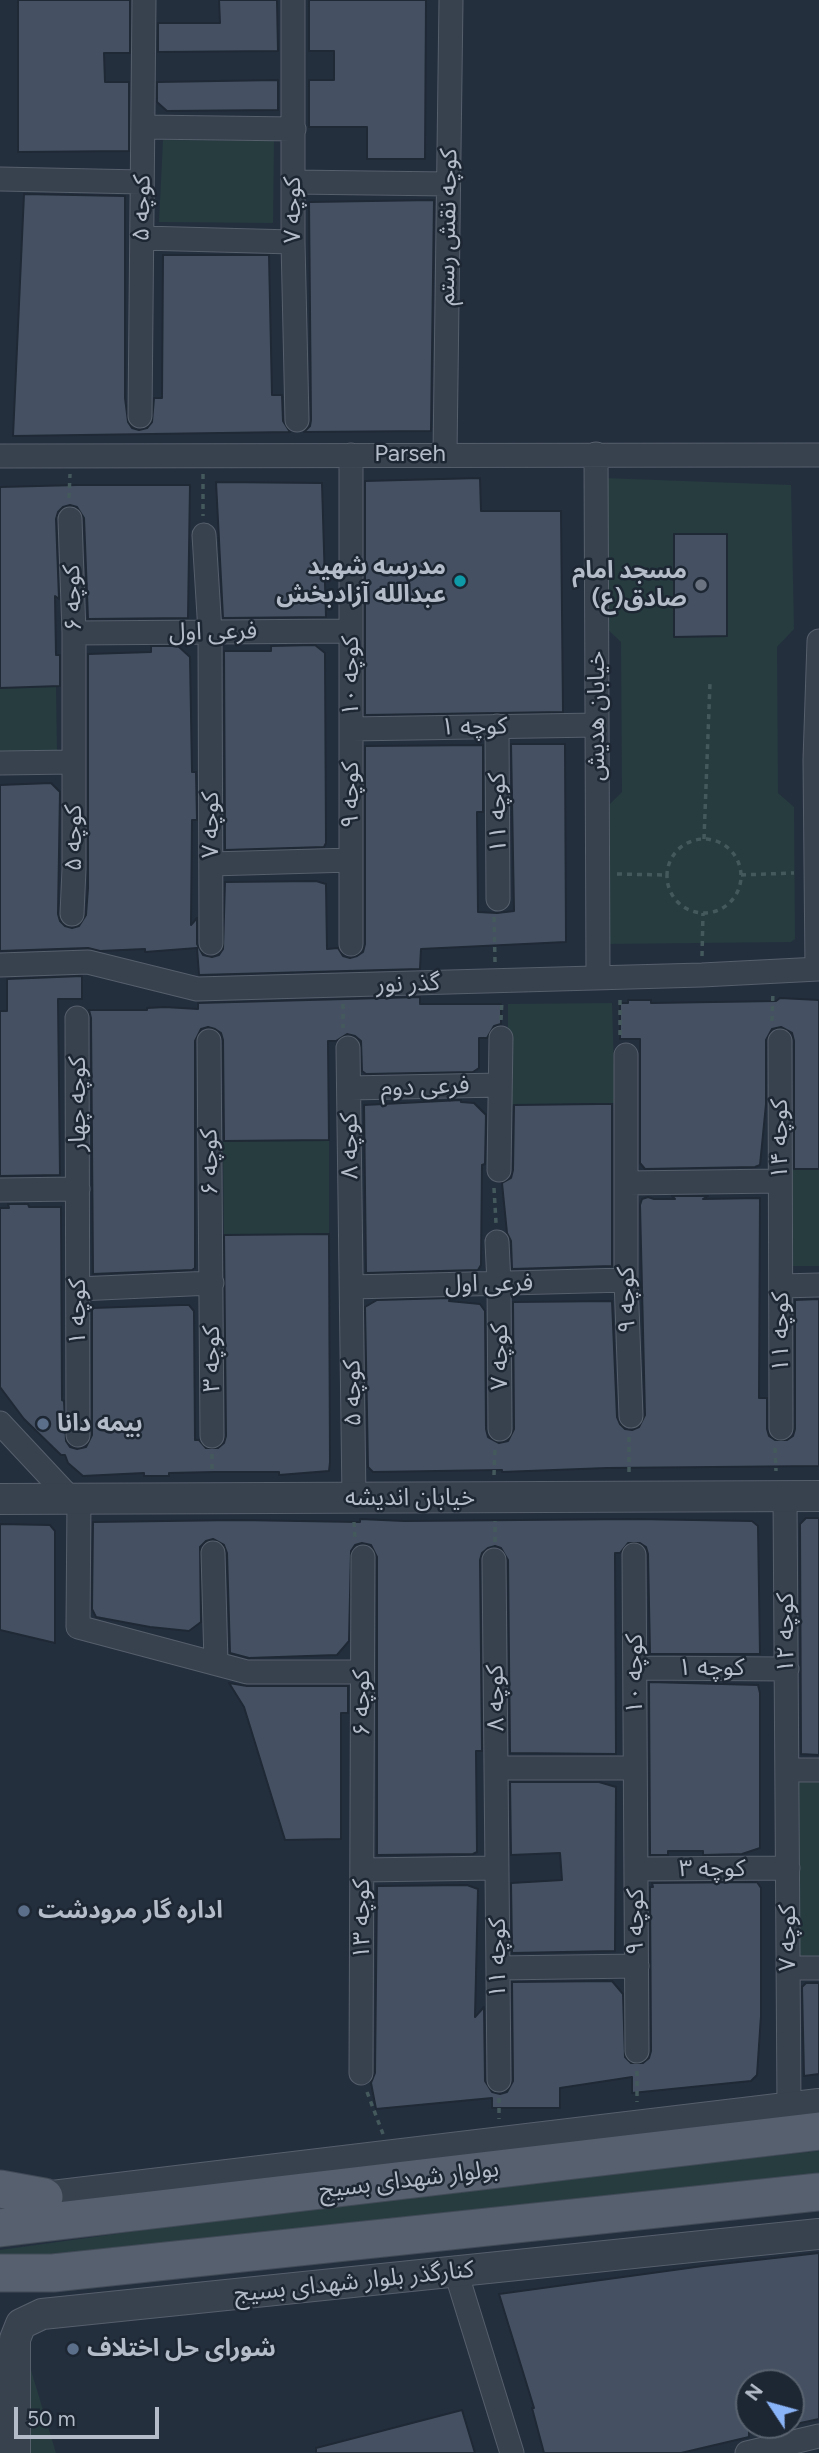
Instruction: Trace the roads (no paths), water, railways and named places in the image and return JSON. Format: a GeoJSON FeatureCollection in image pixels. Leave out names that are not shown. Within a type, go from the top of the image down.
{"type":"FeatureCollection","features":[{"type":"Feature","properties":{"kind":"main road","name":"بولوار شهدای بسیج"},"geometry":{"type":"LineString","coordinates":[[0,2228],[819,2132]]}},
{"type":"Feature","properties":{"kind":"main road"},"geometry":{"type":"LineString","coordinates":[[0,2189],[44,2196]]}},
{"type":"Feature","properties":{"kind":"main road"},"geometry":{"type":"LineString","coordinates":[[0,2273],[53,2273],[819,2192]]}},
{"type":"Feature","properties":{"kind":"street","name":"کوچه ۵"},"geometry":{"type":"LineString","coordinates":[[140,416],[144,0]]}},
{"type":"Feature","properties":{"kind":"street","name":"کوچه ۷"},"geometry":{"type":"LineString","coordinates":[[293,0],[293,242],[297,420]]}},
{"type":"Feature","properties":{"kind":"street","name":"کوچه نقش رستم"},"geometry":{"type":"LineString","coordinates":[[445,454],[451,0]]}},
{"type":"Feature","properties":{"kind":"street"},"geometry":{"type":"LineString","coordinates":[[144,127],[294,129]]}},
{"type":"Feature","properties":{"kind":"street"},"geometry":{"type":"LineString","coordinates":[[0,179],[142,182]]}},
{"type":"Feature","properties":{"kind":"street"},"geometry":{"type":"LineString","coordinates":[[293,182],[449,184]]}},
{"type":"Feature","properties":{"kind":"street"},"geometry":{"type":"LineString","coordinates":[[142,238],[293,242]]}},
{"type":"Feature","properties":{"kind":"street","name":"خیابان هدیش"},"geometry":{"type":"LineString","coordinates":[[596,454],[597,873],[609,978]]}},
{"type":"Feature","properties":{"kind":"street","name":"کوچه ۱۰"},"geometry":{"type":"LineString","coordinates":[[351,455],[351,729]]}},
{"type":"Feature","properties":{"kind":"street","name":"Parseh"},"geometry":{"type":"LineString","coordinates":[[0,456],[819,455]]}},
{"type":"Feature","properties":{"kind":"street","name":"کوچه ۶"},"geometry":{"type":"LineString","coordinates":[[70,519],[74,633],[74,762]]}},
{"type":"Feature","properties":{"kind":"street"},"geometry":{"type":"LineString","coordinates":[[204,535],[210,632]]}},
{"type":"Feature","properties":{"kind":"street","name":"فرعی اول"},"geometry":{"type":"LineString","coordinates":[[74,633],[351,631]]}},
{"type":"Feature","properties":{"kind":"street","name":"کوچه ۷"},"geometry":{"type":"LineString","coordinates":[[210,632],[211,943]]}},
{"type":"Feature","properties":{"kind":"street"},"geometry":{"type":"LineString","coordinates":[[818,969],[816,872],[819,641]]}},
{"type":"Feature","properties":{"kind":"street","name":"کوچه ۱"},"geometry":{"type":"LineString","coordinates":[[351,729],[597,724]]}},
{"type":"Feature","properties":{"kind":"street","name":"کوچه ۱۱"},"geometry":{"type":"LineString","coordinates":[[497,726],[498,899]]}},
{"type":"Feature","properties":{"kind":"street","name":"کوچه ۹"},"geometry":{"type":"LineString","coordinates":[[351,729],[351,944]]}},
{"type":"Feature","properties":{"kind":"street","name":"کوچه ۵"},"geometry":{"type":"LineString","coordinates":[[72,914],[74,762]]}},
{"type":"Feature","properties":{"kind":"street"},"geometry":{"type":"LineString","coordinates":[[0,763],[74,762]]}},
{"type":"Feature","properties":{"kind":"street"},"geometry":{"type":"LineString","coordinates":[[211,864],[351,860]]}},
{"type":"Feature","properties":{"kind":"street","name":"گذر نور"},"geometry":{"type":"LineString","coordinates":[[0,965],[89,962],[197,989],[609,978],[818,969]]}},
{"type":"Feature","properties":{"kind":"street","name":"کوچه چهار"},"geometry":{"type":"LineString","coordinates":[[77,1018],[78,1189]]}},
{"type":"Feature","properties":{"kind":"street"},"geometry":{"type":"LineString","coordinates":[[499,1170],[501,1038]]}},
{"type":"Feature","properties":{"kind":"street","name":"کوچه ۶"},"geometry":{"type":"LineString","coordinates":[[209,1041],[212,1283]]}},
{"type":"Feature","properties":{"kind":"street","name":"کوچه ۱۴"},"geometry":{"type":"LineString","coordinates":[[780,1041],[781,1237]]}},
{"type":"Feature","properties":{"kind":"street","name":"کوچه ۸"},"geometry":{"type":"LineString","coordinates":[[348,1048],[352,1287]]}},
{"type":"Feature","properties":{"kind":"street"},"geometry":{"type":"LineString","coordinates":[[626,1055],[626,1183],[780,1181]]}},
{"type":"Feature","properties":{"kind":"street","name":"فرعی دوم"},"geometry":{"type":"LineString","coordinates":[[349,1088],[500,1084]]}},
{"type":"Feature","properties":{"kind":"street","name":"کوچه ۹"},"geometry":{"type":"LineString","coordinates":[[626,1183],[631,1416]]}},
{"type":"Feature","properties":{"kind":"street"},"geometry":{"type":"LineString","coordinates":[[0,1190],[78,1189]]}},
{"type":"Feature","properties":{"kind":"street","name":"کوچه ۱"},"geometry":{"type":"LineString","coordinates":[[78,1189],[78,1435]]}},
{"type":"Feature","properties":{"kind":"street","name":"کوچه ۱۱"},"geometry":{"type":"LineString","coordinates":[[781,1237],[781,1428]]}},
{"type":"Feature","properties":{"kind":"street","name":"کوچه ۷"},"geometry":{"type":"LineString","coordinates":[[497,1242],[500,1429]]}},
{"type":"Feature","properties":{"kind":"street","name":"فرعی اول"},"geometry":{"type":"LineString","coordinates":[[352,1287],[626,1280]]}},
{"type":"Feature","properties":{"kind":"street"},"geometry":{"type":"LineString","coordinates":[[78,1289],[212,1283]]}},
{"type":"Feature","properties":{"kind":"street","name":"کوچه ۳"},"geometry":{"type":"LineString","coordinates":[[212,1283],[212,1436]]}},
{"type":"Feature","properties":{"kind":"street"},"geometry":{"type":"LineString","coordinates":[[781,1286],[819,1285]]}},
{"type":"Feature","properties":{"kind":"street","name":"کوچه ۵"},"geometry":{"type":"LineString","coordinates":[[352,1287],[354,1499]]}},
{"type":"Feature","properties":{"kind":"street"},"geometry":{"type":"LineString","coordinates":[[0,1423],[75,1499],[78,1627],[247,1672],[362,1672]]}},
{"type":"Feature","properties":{"kind":"street","name":"کوچه ۱۲"},"geometry":{"type":"LineString","coordinates":[[785,1496],[787,1770]]}},
{"type":"Feature","properties":{"kind":"street","name":"خیابان اندیشه"},"geometry":{"type":"LineString","coordinates":[[0,1499],[819,1496]]}},
{"type":"Feature","properties":{"kind":"street"},"geometry":{"type":"LineString","coordinates":[[214,1553],[216,1663]]}},
{"type":"Feature","properties":{"kind":"street","name":"کوچه ۱۰"},"geometry":{"type":"LineString","coordinates":[[634,1555],[635,1793]]}},
{"type":"Feature","properties":{"kind":"street","name":"کوچه ۶"},"geometry":{"type":"LineString","coordinates":[[362,1765],[363,1558]]}},
{"type":"Feature","properties":{"kind":"street","name":"کوچه ۸"},"geometry":{"type":"LineString","coordinates":[[495,1560],[497,1836]]}},
{"type":"Feature","properties":{"kind":"street","name":"کوچه ۱"},"geometry":{"type":"LineString","coordinates":[[635,1668],[786,1669]]}},
{"type":"Feature","properties":{"kind":"street","name":"کوچه ۱۳"},"geometry":{"type":"LineString","coordinates":[[361,2073],[362,1765]]}},
{"type":"Feature","properties":{"kind":"street"},"geometry":{"type":"LineString","coordinates":[[497,1768],[635,1768]]}},
{"type":"Feature","properties":{"kind":"street"},"geometry":{"type":"LineString","coordinates":[[787,1770],[819,1770]]}},
{"type":"Feature","properties":{"kind":"street","name":"کوچه ۷"},"geometry":{"type":"LineString","coordinates":[[787,1770],[789,2107]]}},
{"type":"Feature","properties":{"kind":"street","name":"کوچه ۹"},"geometry":{"type":"LineString","coordinates":[[635,1793],[637,2051]]}},
{"type":"Feature","properties":{"kind":"street","name":"کوچه ۱۱"},"geometry":{"type":"LineString","coordinates":[[497,1836],[499,2080]]}},
{"type":"Feature","properties":{"kind":"street"},"geometry":{"type":"LineString","coordinates":[[362,1870],[497,1868]]}},
{"type":"Feature","properties":{"kind":"street","name":"کوچه ۳"},"geometry":{"type":"LineString","coordinates":[[636,1869],[788,1868]]}},
{"type":"Feature","properties":{"kind":"street"},"geometry":{"type":"LineString","coordinates":[[498,1968],[637,1966]]}},
{"type":"Feature","properties":{"kind":"street"},"geometry":{"type":"LineString","coordinates":[[788,1968],[819,1968]]}},
{"type":"Feature","properties":{"kind":"street"},"geometry":{"type":"LineString","coordinates":[[44,2196],[819,2104]]}},
{"type":"Feature","properties":{"kind":"street"},"geometry":{"type":"LineString","coordinates":[[282,2168],[336,2188]]}},
{"type":"Feature","properties":{"kind":"street","name":"کنارگذر بلوار شهدای بسیج"},"geometry":{"type":"LineString","coordinates":[[15,2453],[15,2339],[21,2324],[42,2314],[819,2234]]}},
{"type":"Feature","properties":{"kind":"street"},"geometry":{"type":"LineString","coordinates":[[456,2272],[512,2453]]}},
{"type":"Feature","properties":{"kind":"street"},"geometry":{"type":"LineString","coordinates":[[747,2453],[819,2436]]}},
{"type":"Feature","properties":{"kind":"place","name":"مدرسه شهید عبدالله آزادبخش"},"geometry":{"type":"Point","coordinates":[460,581]}},
{"type":"Feature","properties":{"kind":"place","name":"مسجد امام صادق(ع)"},"geometry":{"type":"Point","coordinates":[701,585]}},
{"type":"Feature","properties":{"kind":"place","name":"بیمه دانا"},"geometry":{"type":"Point","coordinates":[43,1424]}},
{"type":"Feature","properties":{"kind":"place","name":"اداره گار مرودشت"},"geometry":{"type":"Point","coordinates":[24,1911]}},
{"type":"Feature","properties":{"kind":"place","name":"شورای حل اختلاف"},"geometry":{"type":"Point","coordinates":[73,2349]}}]}
